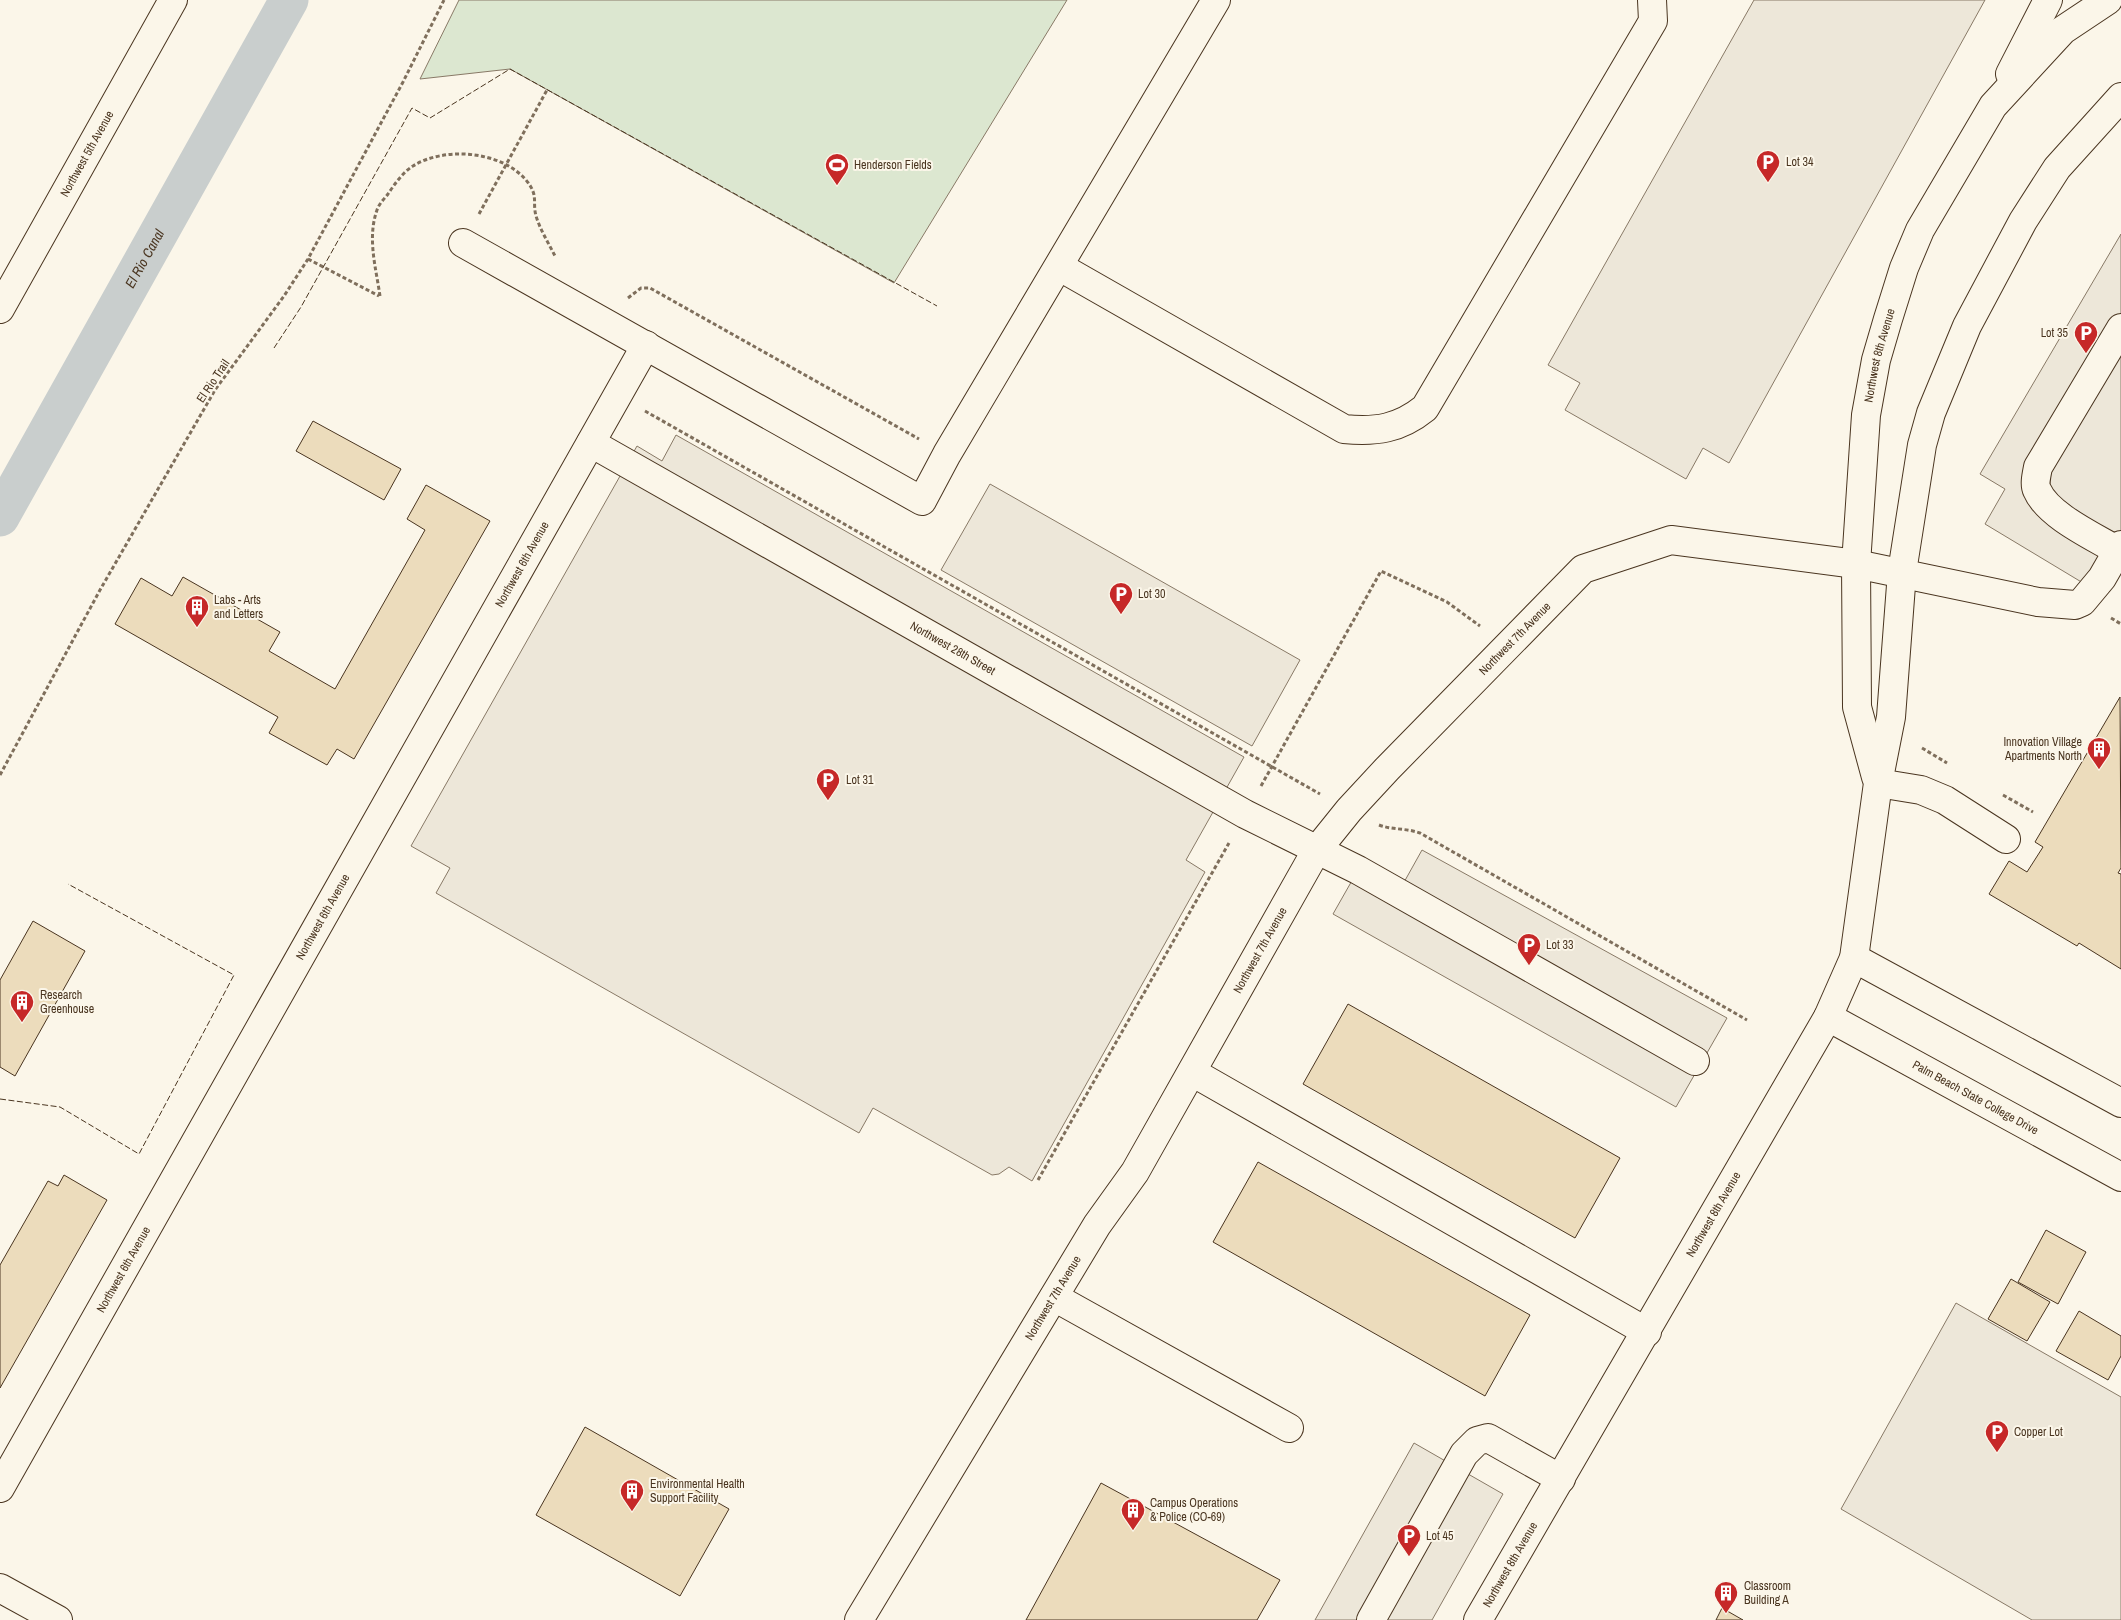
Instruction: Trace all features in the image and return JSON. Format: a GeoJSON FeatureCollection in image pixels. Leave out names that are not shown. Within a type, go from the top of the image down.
{"type":"FeatureCollection","features":[{"type":"Feature","properties":{"kind":"street","name":"Northwest 5th Avenue"},"geometry":{"type":"LineString","coordinates":[[0,309],[173,0]]}},
{"type":"Feature","properties":{"kind":"street"},"geometry":{"type":"LineString","coordinates":[[463,243],[922,501],[947,454],[1060,267],[1216,0]]}},
{"type":"Feature","properties":{"kind":"street"},"geometry":{"type":"LineString","coordinates":[[1060,267],[1344,429],[1370,432],[1393,428],[1411,419],[1425,408],[1653,21],[1652,0]]}},
{"type":"Feature","properties":{"kind":"street"},"geometry":{"type":"LineString","coordinates":[[1994,106],[2048,0]]}},
{"type":"Feature","properties":{"kind":"street","name":"Northwest 8th Avenue"},"geometry":{"type":"LineString","coordinates":[[1878,784],[1857,707],[1856,564],[1866,415],[1876,360],[1888,319],[1904,268],[1920,230],[1994,106],[2064,30],[2108,0]]}},
{"type":"Feature","properties":{"kind":"street","name":"Northwest 8th Avenue"},"geometry":{"type":"LineString","coordinates":[[1478,1620],[1647,1332],[1828,1017],[1854,958],[1878,784],[1891,716],[1902,572],[1922,445],[1928,421],[1938,392],[1967,326],[2023,221],[2057,168],[2121,97]]}},
{"type":"Feature","properties":{"kind":"street"},"geometry":{"type":"LineString","coordinates":[[2119,548],[2060,516],[2044,501],[2036,489],[2038,467],[2121,328]]}},
{"type":"Feature","properties":{"kind":"street","name":"Northwest 6th Avenue"},"geometry":{"type":"LineString","coordinates":[[0,1488],[646,345]]}},
{"type":"Feature","properties":{"kind":"street","name":"Northwest 28th Street"},"geometry":{"type":"LineString","coordinates":[[591,443],[1197,786],[1316,851],[1358,870],[1695,1061]]}},
{"type":"Feature","properties":{"kind":"street","name":"Northwest 7th Avenue"},"geometry":{"type":"LineString","coordinates":[[859,1620],[1097,1225],[1135,1172],[1316,851],[1349,810],[1583,568],[1671,540],[1856,564],[1902,572],[2038,602],[2075,605],[2082,602],[2102,578],[2119,548]]}},
{"type":"Feature","properties":{"kind":"street"},"geometry":{"type":"LineString","coordinates":[[1878,784],[1913,788],[1945,800],[2006,839]]}},
{"type":"Feature","properties":{"kind":"street"},"geometry":{"type":"LineString","coordinates":[[1854,958],[2121,1103]]}},
{"type":"Feature","properties":{"kind":"street","name":"Palm Beach State College Drive"},"geometry":{"type":"LineString","coordinates":[[1828,1017],[2121,1177]]}},
{"type":"Feature","properties":{"kind":"street"},"geometry":{"type":"LineString","coordinates":[[1192,1072],[1647,1332]]}},
{"type":"Feature","properties":{"kind":"street"},"geometry":{"type":"LineString","coordinates":[[1054,1297],[1289,1428]]}},
{"type":"Feature","properties":{"kind":"street"},"geometry":{"type":"LineString","coordinates":[[1371,1620],[1464,1454],[1477,1441],[1488,1438],[1561,1479]]}},
{"type":"Feature","properties":{"kind":"street"},"geometry":{"type":"LineString","coordinates":[[0,1588],[58,1620]]}},
{"type":"Feature","properties":{"kind":"path","name":"El Rio Trail"},"geometry":{"type":"LineString","coordinates":[[0,775],[100,590],[215,390],[284,296],[308,259],[403,82],[444,0]]}},
{"type":"Feature","properties":{"kind":"path"},"geometry":{"type":"LineString","coordinates":[[463,243],[547,90]]}},
{"type":"Feature","properties":{"kind":"path"},"geometry":{"type":"LineString","coordinates":[[308,259],[380,296]]}},
{"type":"Feature","properties":{"kind":"path"},"geometry":{"type":"LineString","coordinates":[[621,303],[641,288],[650,288],[928,444]]}},
{"type":"Feature","properties":{"kind":"path"},"geometry":{"type":"LineString","coordinates":[[617,396],[1349,810],[1380,826],[1407,828],[1420,833],[1747,1020]]}},
{"type":"Feature","properties":{"kind":"path"},"geometry":{"type":"LineString","coordinates":[[2106,616],[2121,624]]}},
{"type":"Feature","properties":{"kind":"green space","name":"Henderson Fields"},"geometry":{"type":"Polygon","coordinates":[[[459,0],[1067,0],[894,283],[510,69],[420,79],[459,0]]]}},
{"type":"Feature","properties":{"kind":"shaded area","name":"Lot 34"},"geometry":{"type":"Polygon","coordinates":[[[1754,0],[1985,0],[1729,463],[1703,448],[1686,479],[1565,410],[1580,383],[1548,365],[1754,0]]]}},
{"type":"Feature","properties":{"kind":"shaded area","name":"Lot 35"},"geometry":{"type":"Polygon","coordinates":[[[2121,234],[2121,557],[2093,589],[1985,524],[2005,489],[1980,474],[2121,234]]]}},
{"type":"Feature","properties":{"kind":"shaded area","name":"Lot 31"},"geometry":{"type":"Polygon","coordinates":[[[676,435],[1244,757],[1186,860],[1205,872],[1032,1181],[1009,1167],[999,1174],[992,1175],[873,1108],[859,1133],[436,893],[450,868],[411,846],[637,446],[662,461],[676,435]]]}},
{"type":"Feature","properties":{"kind":"shaded area","name":"Lot 30"},"geometry":{"type":"Polygon","coordinates":[[[990,484],[1300,660],[1252,746],[941,570],[990,484]]]}},
{"type":"Feature","properties":{"kind":"shaded area","name":"Lot 33"},"geometry":{"type":"Polygon","coordinates":[[[1422,850],[1727,1018],[1676,1107],[1333,914],[1358,870],[1398,893],[1422,850]]]}},
{"type":"Feature","properties":{"kind":"shaded area","name":"Copper Lot"},"geometry":{"type":"Polygon","coordinates":[[[1956,1303],[2121,1397],[2121,1620],[2032,1620],[1841,1509],[1956,1303]]]}},
{"type":"Feature","properties":{"kind":"shaded area","name":"Lot 45"},"geometry":{"type":"Polygon","coordinates":[[[1414,1443],[1503,1494],[1432,1620],[1315,1620],[1414,1443]]]}},
{"type":"Feature","properties":{"kind":"building"},"geometry":{"type":"Polygon","coordinates":[[[313,421],[401,469],[384,500],[296,451],[313,421]]]}},
{"type":"Feature","properties":{"kind":"building","name":"Labs - Arts and Letters"},"geometry":{"type":"Polygon","coordinates":[[[426,485],[490,521],[354,759],[337,749],[327,765],[269,733],[278,717],[115,624],[141,578],[172,596],[183,577],[280,632],[269,651],[335,689],[425,530],[407,519],[426,485]]]}},
{"type":"Feature","properties":{"kind":"building","name":"Innovation Village Apartments North"},"geometry":{"type":"Polygon","coordinates":[[[2120,697],[2121,868],[2118,873],[2121,874],[2121,969],[2079,943],[2077,946],[1989,894],[2009,861],[2027,872],[2043,847],[2035,842],[2120,697]]]}},
{"type":"Feature","properties":{"kind":"building","name":"Research Greenhouse"},"geometry":{"type":"Polygon","coordinates":[[[33,921],[85,951],[15,1076],[0,1067],[0,980],[33,921]]]}},
{"type":"Feature","properties":{"kind":"building"},"geometry":{"type":"Polygon","coordinates":[[[1348,1004],[1620,1158],[1575,1238],[1303,1084],[1348,1004]]]}},
{"type":"Feature","properties":{"kind":"building"},"geometry":{"type":"Polygon","coordinates":[[[1258,1162],[1530,1315],[1485,1396],[1213,1242],[1258,1162]]]}},
{"type":"Feature","properties":{"kind":"building"},"geometry":{"type":"Polygon","coordinates":[[[64,1175],[107,1200],[0,1388],[0,1265],[48,1181],[58,1186],[64,1175]]]}},
{"type":"Feature","properties":{"kind":"building"},"geometry":{"type":"Polygon","coordinates":[[[2046,1230],[2086,1252],[2058,1304],[2018,1282],[2046,1230]]]}},
{"type":"Feature","properties":{"kind":"building"},"geometry":{"type":"Polygon","coordinates":[[[2011,1279],[2050,1302],[2027,1341],[1988,1319],[2011,1279]]]}},
{"type":"Feature","properties":{"kind":"building"},"geometry":{"type":"Polygon","coordinates":[[[2079,1311],[2121,1336],[2121,1356],[2108,1380],[2056,1351],[2079,1311]]]}},
{"type":"Feature","properties":{"kind":"building","name":"Environmental Health Support Facility"},"geometry":{"type":"Polygon","coordinates":[[[585,1427],[729,1509],[680,1596],[536,1515],[585,1427]]]}},
{"type":"Feature","properties":{"kind":"building","name":"Campus Operations & Police (CO-69)"},"geometry":{"type":"Polygon","coordinates":[[[1101,1483],[1280,1580],[1257,1620],[1026,1620],[1101,1483]]]}},
{"type":"Feature","properties":{"kind":"building","name":"Classroom Building A"},"geometry":{"type":"Polygon","coordinates":[[[1722,1608],[1743,1620],[1716,1620],[1722,1608]]]}},
{"type":"Feature","properties":{"kind":"waterway","name":"El Rio Canal"},"geometry":{"type":"LineString","coordinates":[[0,517],[289,0]]}},
{"type":"Feature","properties":{"kind":"fence"},"geometry":{"type":"LineString","coordinates":[[274,348],[301,307],[412,108],[430,118],[510,69],[937,306]]}},
{"type":"Feature","properties":{"kind":"fence"},"geometry":{"type":"LineString","coordinates":[[0,1099],[60,1107],[139,1154],[234,975],[68,884]]}},
{"type":"Feature","properties":{"kind":"place","name":"Lot 34"},"geometry":{"type":"Point","coordinates":[1768,183]}},
{"type":"Feature","properties":{"kind":"place","name":"Henderson Fields"},"geometry":{"type":"Point","coordinates":[837,186]}},
{"type":"Feature","properties":{"kind":"place","name":"Lot 35"},"geometry":{"type":"Point","coordinates":[2086,354]}},
{"type":"Feature","properties":{"kind":"place","name":"Lot 30"},"geometry":{"type":"Point","coordinates":[1121,615]}},
{"type":"Feature","properties":{"kind":"place","name":"Labs - Arts and Letters"},"geometry":{"type":"Point","coordinates":[197,628]}},
{"type":"Feature","properties":{"kind":"place","name":"Innovation Village Apartments North"},"geometry":{"type":"Point","coordinates":[2099,770]}},
{"type":"Feature","properties":{"kind":"place","name":"Lot 31"},"geometry":{"type":"Point","coordinates":[828,801]}},
{"type":"Feature","properties":{"kind":"place","name":"Lot 33"},"geometry":{"type":"Point","coordinates":[1529,966]}},
{"type":"Feature","properties":{"kind":"place","name":"Research Greenhouse"},"geometry":{"type":"Point","coordinates":[22,1023]}},
{"type":"Feature","properties":{"kind":"place","name":"Copper Lot"},"geometry":{"type":"Point","coordinates":[1997,1453]}},
{"type":"Feature","properties":{"kind":"place","name":"Environmental Health Support Facility"},"geometry":{"type":"Point","coordinates":[632,1512]}},
{"type":"Feature","properties":{"kind":"place","name":"Campus Operations & Police (CO-69)"},"geometry":{"type":"Point","coordinates":[1133,1531]}},
{"type":"Feature","properties":{"kind":"place","name":"Lot 45"},"geometry":{"type":"Point","coordinates":[1409,1557]}},
{"type":"Feature","properties":{"kind":"place","name":"Classroom Building A"},"geometry":{"type":"Point","coordinates":[1726,1614]}}]}
